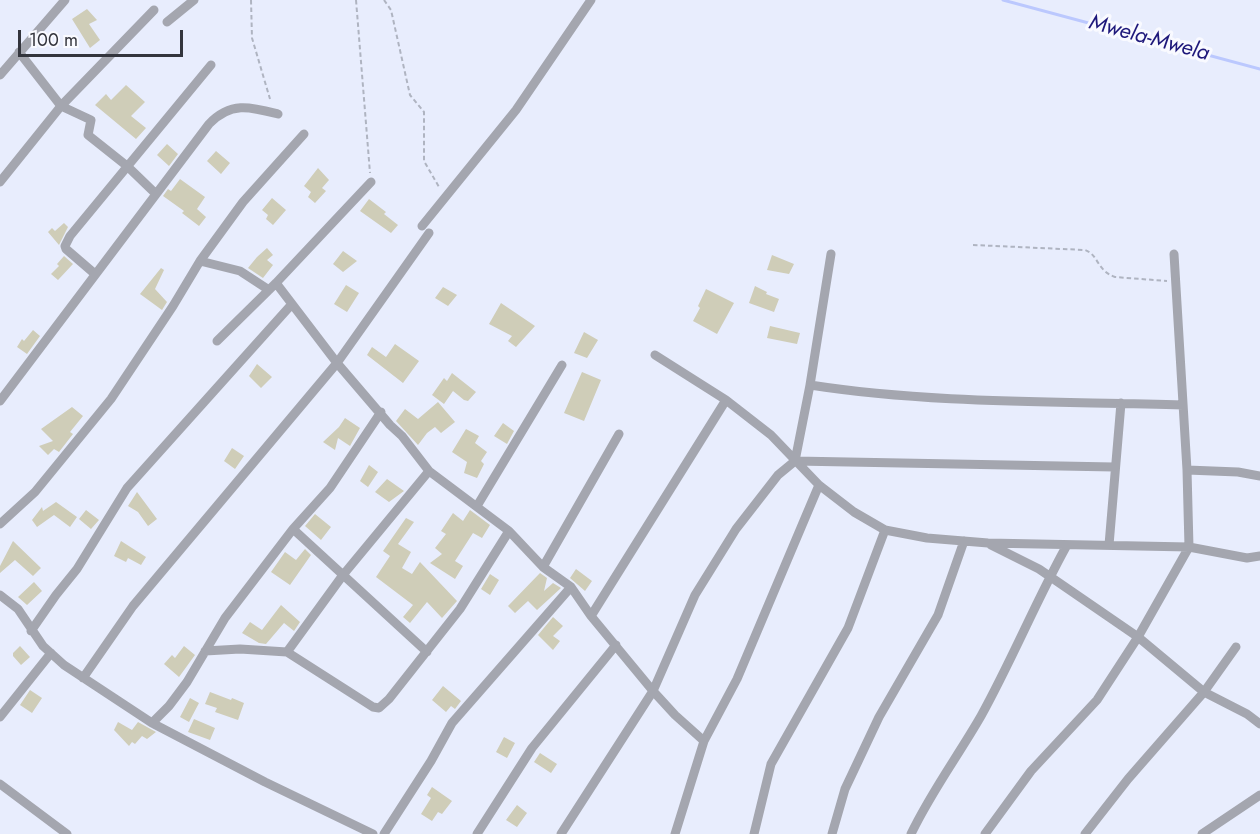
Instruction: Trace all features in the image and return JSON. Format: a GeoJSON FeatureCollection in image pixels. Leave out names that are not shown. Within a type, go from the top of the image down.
{"type":"FeatureCollection","features":[{"type":"Feature","properties":{"kind":"street"},"geometry":{"type":"LineString","coordinates":[[0,75],[65,0]]}},
{"type":"Feature","properties":{"kind":"street"},"geometry":{"type":"LineString","coordinates":[[167,22],[194,0]]}},
{"type":"Feature","properties":{"kind":"street"},"geometry":{"type":"LineString","coordinates":[[83,678],[133,606],[337,363],[446,197],[516,110],[591,0]]}},
{"type":"Feature","properties":{"kind":"street"},"geometry":{"type":"LineString","coordinates":[[0,182],[61,106],[154,10]]}},
{"type":"Feature","properties":{"kind":"street"},"geometry":{"type":"LineString","coordinates":[[19,52],[61,106],[92,120],[88,135],[127,166],[156,194]]}},
{"type":"Feature","properties":{"kind":"street"},"geometry":{"type":"LineString","coordinates":[[95,274],[70,254],[65,246],[70,236],[211,65]]}},
{"type":"Feature","properties":{"kind":"street"},"geometry":{"type":"LineString","coordinates":[[0,401],[219,114],[236,108],[250,108],[278,114]]}},
{"type":"Feature","properties":{"kind":"street"},"geometry":{"type":"LineString","coordinates":[[0,524],[35,492],[111,399],[200,261],[243,202],[304,134]]}},
{"type":"Feature","properties":{"kind":"street"},"geometry":{"type":"LineString","coordinates":[[217,341],[276,283],[371,182]]}},
{"type":"Feature","properties":{"kind":"street"},"geometry":{"type":"LineString","coordinates":[[561,834],[653,691],[695,595],[736,529],[778,475],[795,461],[831,254]]}},
{"type":"Feature","properties":{"kind":"street"},"geometry":{"type":"LineString","coordinates":[[985,834],[1031,771],[1097,700],[1138,637],[1189,548],[1187,470],[1174,254]]}},
{"type":"Feature","properties":{"kind":"street"},"geometry":{"type":"LineString","coordinates":[[200,261],[240,271],[268,290]]}},
{"type":"Feature","properties":{"kind":"street"},"geometry":{"type":"LineString","coordinates":[[276,283],[337,363],[429,471],[509,531],[543,567],[571,587],[591,616],[653,691],[704,741]]}},
{"type":"Feature","properties":{"kind":"street"},"geometry":{"type":"LineString","coordinates":[[31,631],[77,569],[127,488],[292,304]]}},
{"type":"Feature","properties":{"kind":"street"},"geometry":{"type":"LineString","coordinates":[[655,356],[726,400],[771,435],[819,485],[854,512],[885,530],[927,538],[988,543],[1109,544],[1189,548],[1247,558],[1260,565]]}},
{"type":"Feature","properties":{"kind":"street"},"geometry":{"type":"LineString","coordinates":[[477,506],[562,365]]}},
{"type":"Feature","properties":{"kind":"street"},"geometry":{"type":"LineString","coordinates":[[810,385],[975,400],[1183,405]]}},
{"type":"Feature","properties":{"kind":"street"},"geometry":{"type":"LineString","coordinates":[[591,616],[726,400]]}},
{"type":"Feature","properties":{"kind":"street"},"geometry":{"type":"LineString","coordinates":[[1109,544],[1121,403]]}},
{"type":"Feature","properties":{"kind":"street"},"geometry":{"type":"LineString","coordinates":[[152,723],[169,706],[225,618],[293,529],[330,488],[381,412]]}},
{"type":"Feature","properties":{"kind":"street"},"geometry":{"type":"LineString","coordinates":[[543,567],[619,434]]}},
{"type":"Feature","properties":{"kind":"street"},"geometry":{"type":"LineString","coordinates":[[795,461],[1114,467]]}},
{"type":"Feature","properties":{"kind":"street"},"geometry":{"type":"LineString","coordinates":[[1187,470],[1238,472],[1260,476]]}},
{"type":"Feature","properties":{"kind":"street"},"geometry":{"type":"LineString","coordinates":[[287,652],[343,575],[429,471]]}},
{"type":"Feature","properties":{"kind":"street"},"geometry":{"type":"LineString","coordinates":[[675,834],[704,741],[737,679],[819,485]]}},
{"type":"Feature","properties":{"kind":"street"},"geometry":{"type":"LineString","coordinates":[[293,529],[427,652]]}},
{"type":"Feature","properties":{"kind":"street"},"geometry":{"type":"LineString","coordinates":[[754,834],[771,764],[848,628],[885,530]]}},
{"type":"Feature","properties":{"kind":"street"},"geometry":{"type":"LineString","coordinates":[[206,651],[240,649],[287,652],[373,707],[379,708],[383,706],[460,609],[509,531]]}},
{"type":"Feature","properties":{"kind":"street"},"geometry":{"type":"LineString","coordinates":[[832,834],[845,789],[879,717],[938,615],[964,541]]}},
{"type":"Feature","properties":{"kind":"street"},"geometry":{"type":"LineString","coordinates":[[988,543],[1049,576],[1138,637],[1204,692],[1247,714],[1260,724]]}},
{"type":"Feature","properties":{"kind":"street"},"geometry":{"type":"LineString","coordinates":[[911,834],[924,807],[981,716],[1029,623],[1049,576],[1067,545]]}},
{"type":"Feature","properties":{"kind":"street"},"geometry":{"type":"LineString","coordinates":[[1247,558],[1260,556]]}},
{"type":"Feature","properties":{"kind":"street"},"geometry":{"type":"LineString","coordinates":[[384,834],[452,723],[571,587]]}},
{"type":"Feature","properties":{"kind":"street"},"geometry":{"type":"LineString","coordinates":[[0,595],[18,609],[31,631],[51,653],[83,678],[152,723],[265,782],[373,834]]}},
{"type":"Feature","properties":{"kind":"street"},"geometry":{"type":"LineString","coordinates":[[477,834],[532,748],[616,645]]}},
{"type":"Feature","properties":{"kind":"street"},"geometry":{"type":"LineString","coordinates":[[1085,834],[1128,779],[1204,692],[1236,647]]}},
{"type":"Feature","properties":{"kind":"street"},"geometry":{"type":"LineString","coordinates":[[0,717],[51,653]]}},
{"type":"Feature","properties":{"kind":"street"},"geometry":{"type":"LineString","coordinates":[[0,784],[68,834]]}},
{"type":"Feature","properties":{"kind":"street"},"geometry":{"type":"LineString","coordinates":[[1202,834],[1260,795]]}},
{"type":"Feature","properties":{"kind":"path"},"geometry":{"type":"LineString","coordinates":[[250,0],[252,38],[270,99]]}},
{"type":"Feature","properties":{"kind":"path"},"geometry":{"type":"LineString","coordinates":[[357,0],[371,182]]}},
{"type":"Feature","properties":{"kind":"path"},"geometry":{"type":"LineString","coordinates":[[384,0],[391,10],[410,95],[424,112],[424,161],[446,197]]}},
{"type":"Feature","properties":{"kind":"path"},"geometry":{"type":"LineString","coordinates":[[973,245],[1086,250],[1090,252],[1103,272],[1115,277],[1175,282]]}},
{"type":"Feature","properties":{"kind":"building"},"geometry":{"type":"Polygon","coordinates":[[[87,9],[97,20],[89,24],[100,40],[90,48],[72,19],[87,9]]]}},
{"type":"Feature","properties":{"kind":"building"},"geometry":{"type":"Polygon","coordinates":[[[126,85],[145,102],[131,116],[146,128],[136,139],[95,105],[106,94],[111,100],[126,85]]]}},
{"type":"Feature","properties":{"kind":"building"},"geometry":{"type":"Polygon","coordinates":[[[167,144],[178,154],[169,166],[157,155],[167,144]]]}},
{"type":"Feature","properties":{"kind":"building"},"geometry":{"type":"Polygon","coordinates":[[[216,151],[230,163],[221,174],[207,161],[216,151]]]}},
{"type":"Feature","properties":{"kind":"building"},"geometry":{"type":"Polygon","coordinates":[[[318,168],[329,180],[322,188],[326,191],[315,203],[308,197],[311,192],[304,186],[318,168]]]}},
{"type":"Feature","properties":{"kind":"building"},"geometry":{"type":"Polygon","coordinates":[[[180,179],[205,197],[197,209],[206,217],[199,226],[182,213],[184,211],[163,196],[168,189],[171,191],[180,179]]]}},
{"type":"Feature","properties":{"kind":"building"},"geometry":{"type":"Polygon","coordinates":[[[272,198],[286,210],[273,225],[266,219],[268,215],[262,210],[272,198]]]}},
{"type":"Feature","properties":{"kind":"building"},"geometry":{"type":"Polygon","coordinates":[[[369,199],[398,225],[391,233],[360,211],[369,199]]]}},
{"type":"Feature","properties":{"kind":"building"},"geometry":{"type":"Polygon","coordinates":[[[64,223],[68,227],[59,245],[48,232],[52,228],[55,231],[64,223]]]}},
{"type":"Feature","properties":{"kind":"building"},"geometry":{"type":"Polygon","coordinates":[[[267,248],[273,255],[267,260],[273,265],[263,278],[248,268],[267,248]]]}},
{"type":"Feature","properties":{"kind":"building"},"geometry":{"type":"Polygon","coordinates":[[[343,251],[357,261],[343,272],[333,264],[343,251]]]}},
{"type":"Feature","properties":{"kind":"building"},"geometry":{"type":"Polygon","coordinates":[[[772,255],[794,264],[789,274],[767,270],[772,255]]]}},
{"type":"Feature","properties":{"kind":"building"},"geometry":{"type":"Polygon","coordinates":[[[64,256],[73,264],[58,280],[51,274],[59,266],[57,264],[64,256]]]}},
{"type":"Feature","properties":{"kind":"building"},"geometry":{"type":"Polygon","coordinates":[[[161,268],[164,270],[155,289],[167,302],[162,310],[140,294],[161,268]]]}},
{"type":"Feature","properties":{"kind":"building"},"geometry":{"type":"Polygon","coordinates":[[[346,285],[359,293],[347,312],[334,304],[346,285]]]}},
{"type":"Feature","properties":{"kind":"building"},"geometry":{"type":"Polygon","coordinates":[[[755,286],[779,299],[774,312],[749,303],[755,286]]]}},
{"type":"Feature","properties":{"kind":"building"},"geometry":{"type":"Polygon","coordinates":[[[443,287],[457,295],[448,306],[435,298],[443,287]]]}},
{"type":"Feature","properties":{"kind":"building"},"geometry":{"type":"Polygon","coordinates":[[[706,289],[734,303],[717,334],[693,321],[706,289]]]}},
{"type":"Feature","properties":{"kind":"building"},"geometry":{"type":"Polygon","coordinates":[[[501,303],[535,326],[516,347],[508,341],[512,336],[489,324],[501,303]]]}},
{"type":"Feature","properties":{"kind":"building"},"geometry":{"type":"Polygon","coordinates":[[[770,326],[800,333],[797,344],[767,338],[770,326]]]}},
{"type":"Feature","properties":{"kind":"building"},"geometry":{"type":"Polygon","coordinates":[[[33,330],[40,336],[27,354],[17,347],[22,339],[24,341],[33,330]]]}},
{"type":"Feature","properties":{"kind":"building"},"geometry":{"type":"Polygon","coordinates":[[[584,332],[598,340],[587,358],[574,353],[584,332]]]}},
{"type":"Feature","properties":{"kind":"building"},"geometry":{"type":"Polygon","coordinates":[[[395,344],[419,361],[403,383],[367,355],[372,347],[386,357],[395,344]]]}},
{"type":"Feature","properties":{"kind":"building"},"geometry":{"type":"Polygon","coordinates":[[[257,364],[272,377],[261,388],[249,376],[257,364]]]}},
{"type":"Feature","properties":{"kind":"building"},"geometry":{"type":"Polygon","coordinates":[[[582,372],[601,380],[584,421],[564,413],[582,372]]]}},
{"type":"Feature","properties":{"kind":"building"},"geometry":{"type":"Polygon","coordinates":[[[452,373],[476,392],[468,401],[453,391],[444,404],[432,395],[444,378],[447,381],[452,373]]]}},
{"type":"Feature","properties":{"kind":"building"},"geometry":{"type":"Polygon","coordinates":[[[438,402],[455,422],[441,433],[435,427],[418,445],[396,421],[405,409],[418,419],[438,402]]]}},
{"type":"Feature","properties":{"kind":"building"},"geometry":{"type":"Polygon","coordinates":[[[72,407],[83,416],[70,432],[73,434],[59,452],[54,449],[48,455],[39,446],[53,441],[41,429],[72,407]]]}},
{"type":"Feature","properties":{"kind":"building"},"geometry":{"type":"Polygon","coordinates":[[[345,418],[360,428],[350,446],[338,438],[335,450],[323,442],[345,418]]]}},
{"type":"Feature","properties":{"kind":"building"},"geometry":{"type":"Polygon","coordinates":[[[503,423],[514,431],[507,444],[494,436],[503,423]]]}},
{"type":"Feature","properties":{"kind":"building"},"geometry":{"type":"Polygon","coordinates":[[[466,429],[479,436],[475,443],[487,452],[481,461],[484,464],[477,478],[464,473],[467,462],[452,452],[466,429]]]}},
{"type":"Feature","properties":{"kind":"building"},"geometry":{"type":"Polygon","coordinates":[[[232,448],[244,456],[235,469],[224,461],[232,448]]]}},
{"type":"Feature","properties":{"kind":"building"},"geometry":{"type":"Polygon","coordinates":[[[369,465],[378,472],[368,487],[360,481],[369,465]]]}},
{"type":"Feature","properties":{"kind":"building"},"geometry":{"type":"Polygon","coordinates":[[[387,479],[404,491],[389,502],[375,492],[387,479]]]}},
{"type":"Feature","properties":{"kind":"building"},"geometry":{"type":"Polygon","coordinates":[[[137,492],[157,519],[148,526],[138,512],[128,506],[137,492]]]}},
{"type":"Feature","properties":{"kind":"building"},"geometry":{"type":"Polygon","coordinates":[[[56,502],[77,517],[70,527],[54,515],[37,527],[32,520],[42,507],[43,511],[56,502]]]}},
{"type":"Feature","properties":{"kind":"building"},"geometry":{"type":"Polygon","coordinates":[[[86,510],[99,520],[91,529],[79,519],[86,510]]]}},
{"type":"Feature","properties":{"kind":"building"},"geometry":{"type":"Polygon","coordinates":[[[470,510],[490,525],[482,538],[473,533],[455,561],[463,566],[455,579],[430,563],[442,554],[435,548],[446,534],[441,531],[453,513],[463,521],[470,510]]]}},
{"type":"Feature","properties":{"kind":"building"},"geometry":{"type":"Polygon","coordinates":[[[315,514],[331,527],[321,540],[305,526],[315,514]]]}},
{"type":"Feature","properties":{"kind":"building"},"geometry":{"type":"Polygon","coordinates":[[[406,518],[414,522],[398,544],[411,552],[402,568],[412,574],[420,562],[457,601],[442,618],[427,602],[410,623],[403,617],[413,605],[376,577],[390,556],[383,551],[406,518]]]}},
{"type":"Feature","properties":{"kind":"building"},"geometry":{"type":"Polygon","coordinates":[[[13,541],[41,568],[33,576],[15,560],[0,573],[0,566],[13,541]]]}},
{"type":"Feature","properties":{"kind":"building"},"geometry":{"type":"Polygon","coordinates":[[[121,541],[146,557],[141,565],[128,558],[126,562],[114,556],[121,541]]]}},
{"type":"Feature","properties":{"kind":"building"},"geometry":{"type":"Polygon","coordinates":[[[305,549],[311,555],[290,585],[271,572],[285,552],[296,560],[305,549]]]}},
{"type":"Feature","properties":{"kind":"building"},"geometry":{"type":"Polygon","coordinates":[[[576,569],[592,581],[585,591],[570,578],[576,569]]]}},
{"type":"Feature","properties":{"kind":"building"},"geometry":{"type":"Polygon","coordinates":[[[540,573],[547,578],[544,591],[553,583],[561,588],[537,610],[528,601],[515,613],[508,606],[540,573]]]}},
{"type":"Feature","properties":{"kind":"building"},"geometry":{"type":"Polygon","coordinates":[[[490,574],[499,580],[490,595],[481,589],[490,574]]]}},
{"type":"Feature","properties":{"kind":"building"},"geometry":{"type":"Polygon","coordinates":[[[34,582],[42,591],[27,605],[18,597],[34,582]]]}},
{"type":"Feature","properties":{"kind":"building"},"geometry":{"type":"Polygon","coordinates":[[[281,605],[300,622],[294,631],[284,623],[266,644],[259,643],[242,633],[250,622],[262,630],[281,605]]]}},
{"type":"Feature","properties":{"kind":"building"},"geometry":{"type":"Polygon","coordinates":[[[553,617],[563,626],[553,636],[560,641],[553,650],[538,635],[553,617]]]}},
{"type":"Feature","properties":{"kind":"building"},"geometry":{"type":"Polygon","coordinates":[[[20,646],[30,657],[21,665],[13,656],[20,646]]]}},
{"type":"Feature","properties":{"kind":"building"},"geometry":{"type":"Polygon","coordinates":[[[184,646],[195,655],[179,677],[164,664],[172,655],[175,658],[184,646]]]}},
{"type":"Feature","properties":{"kind":"building"},"geometry":{"type":"Polygon","coordinates":[[[443,686],[461,701],[455,709],[451,706],[446,712],[432,700],[443,686]]]}},
{"type":"Feature","properties":{"kind":"building"},"geometry":{"type":"Polygon","coordinates":[[[30,690],[42,698],[32,713],[20,705],[30,690]]]}},
{"type":"Feature","properties":{"kind":"building"},"geometry":{"type":"Polygon","coordinates":[[[210,692],[244,703],[238,720],[215,712],[217,708],[205,704],[210,692]]]}},
{"type":"Feature","properties":{"kind":"building"},"geometry":{"type":"Polygon","coordinates":[[[190,698],[199,703],[189,722],[180,717],[190,698]]]}},
{"type":"Feature","properties":{"kind":"building"},"geometry":{"type":"Polygon","coordinates":[[[194,719],[215,728],[210,740],[188,732],[194,719]]]}},
{"type":"Feature","properties":{"kind":"building"},"geometry":{"type":"Polygon","coordinates":[[[118,722],[132,730],[138,722],[156,732],[147,739],[142,736],[135,744],[132,742],[129,746],[114,730],[118,722]]]}},
{"type":"Feature","properties":{"kind":"building"},"geometry":{"type":"Polygon","coordinates":[[[504,737],[515,743],[507,758],[496,752],[504,737]]]}},
{"type":"Feature","properties":{"kind":"building"},"geometry":{"type":"Polygon","coordinates":[[[540,753],[557,764],[551,773],[534,762],[540,753]]]}},
{"type":"Feature","properties":{"kind":"building"},"geometry":{"type":"Polygon","coordinates":[[[432,787],[452,801],[442,814],[438,812],[432,821],[421,814],[431,798],[427,795],[432,787]]]}},
{"type":"Feature","properties":{"kind":"building"},"geometry":{"type":"Polygon","coordinates":[[[517,805],[527,813],[517,827],[506,820],[517,805]]]}},
{"type":"Feature","properties":{"kind":"waterway","name":"Mwela-Mwela"},"geometry":{"type":"LineString","coordinates":[[1003,0],[1260,69]]}}]}
